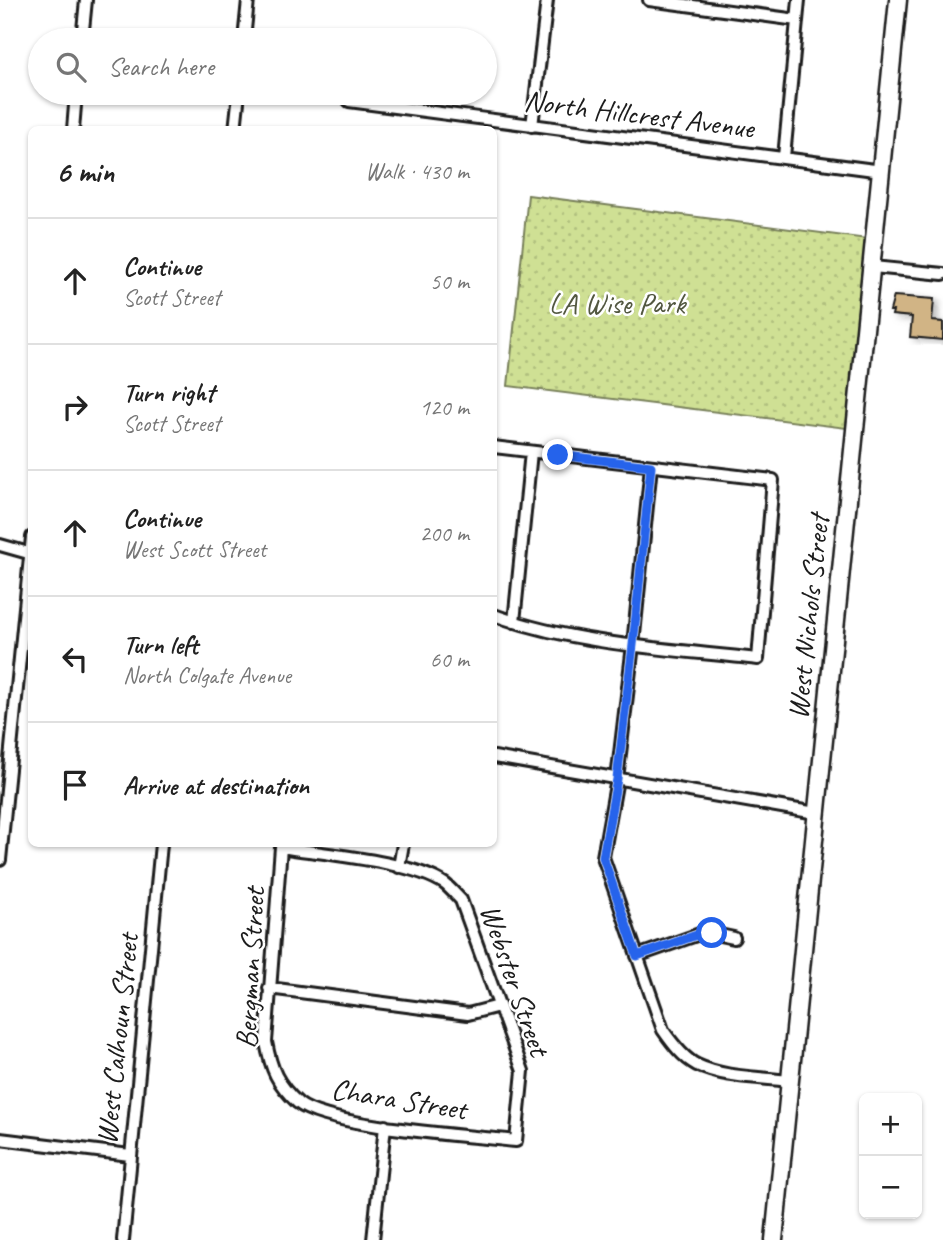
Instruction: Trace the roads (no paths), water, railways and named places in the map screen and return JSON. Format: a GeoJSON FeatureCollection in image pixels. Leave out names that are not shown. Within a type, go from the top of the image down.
{"type":"FeatureCollection","features":[{"type":"Feature","properties":{"kind":"street"},"geometry":{"type":"LineString","coordinates":[[83,28],[86,0]]}},
{"type":"Feature","properties":{"kind":"street"},"geometry":{"type":"LineString","coordinates":[[245,28],[248,0]]}},
{"type":"Feature","properties":{"kind":"street"},"geometry":{"type":"LineString","coordinates":[[532,126],[547,0]]}},
{"type":"Feature","properties":{"kind":"street"},"geometry":{"type":"LineString","coordinates":[[649,0],[797,20]]}},
{"type":"Feature","properties":{"kind":"street"},"geometry":{"type":"LineString","coordinates":[[784,157],[799,0]]}},
{"type":"Feature","properties":{"kind":"street","name":"West Nichols Street"},"geometry":{"type":"LineString","coordinates":[[775,1240],[898,0]]}},
{"type":"Feature","properties":{"kind":"street"},"geometry":{"type":"LineString","coordinates":[[73,126],[75,105]]}},
{"type":"Feature","properties":{"kind":"street"},"geometry":{"type":"LineString","coordinates":[[235,126],[238,105]]}},
{"type":"Feature","properties":{"kind":"street","name":"North Hillcrest Avenue"},"geometry":{"type":"LineString","coordinates":[[372,105],[882,171]]}},
{"type":"Feature","properties":{"kind":"street"},"geometry":{"type":"LineString","coordinates":[[873,267],[943,274]]}},
{"type":"Feature","properties":{"kind":"street"},"geometry":{"type":"LineString","coordinates":[[497,447],[773,480],[758,659],[633,645],[538,629],[497,616]]}},
{"type":"Feature","properties":{"kind":"street"},"geometry":{"type":"LineString","coordinates":[[514,622],[531,452]]}},
{"type":"Feature","properties":{"kind":"street"},"geometry":{"type":"LineString","coordinates":[[651,466],[617,779],[603,857],[663,1030],[678,1050],[697,1065],[721,1072],[789,1081]]}},
{"type":"Feature","properties":{"kind":"street"},"geometry":{"type":"LineString","coordinates":[[0,545],[28,553]]}},
{"type":"Feature","properties":{"kind":"street"},"geometry":{"type":"LineString","coordinates":[[0,860],[28,584]]}},
{"type":"Feature","properties":{"kind":"street"},"geometry":{"type":"LineString","coordinates":[[497,758],[816,813]]}},
{"type":"Feature","properties":{"kind":"street","name":"West Calhoun Street"},"geometry":{"type":"LineString","coordinates":[[123,1240],[161,847]]}},
{"type":"Feature","properties":{"kind":"street","name":"Bergman Street"},"geometry":{"type":"LineString","coordinates":[[283,1087],[271,1069],[265,1042],[281,847],[399,867]]}},
{"type":"Feature","properties":{"kind":"street"},"geometry":{"type":"LineString","coordinates":[[399,867],[402,847]]}},
{"type":"Feature","properties":{"kind":"street","name":"Webster Street"},"geometry":{"type":"LineString","coordinates":[[399,867],[419,872],[445,884],[461,900],[523,1071],[516,1141]]}},
{"type":"Feature","properties":{"kind":"street"},"geometry":{"type":"LineString","coordinates":[[637,956],[705,932],[734,938]]}},
{"type":"Feature","properties":{"kind":"street"},"geometry":{"type":"LineString","coordinates":[[269,988],[468,1014],[499,1006]]}},
{"type":"Feature","properties":{"kind":"street","name":"Chara Street"},"geometry":{"type":"LineString","coordinates":[[283,1087],[300,1104],[324,1115],[385,1126],[516,1141]]}},
{"type":"Feature","properties":{"kind":"street"},"geometry":{"type":"LineString","coordinates":[[373,1240],[385,1126]]}},
{"type":"Feature","properties":{"kind":"street"},"geometry":{"type":"LineString","coordinates":[[0,1139],[130,1155]]}},
{"type":"Feature","properties":{"kind":"park label","name":"LA Wise Park"},"geometry":{"type":"Point","coordinates":[617,303]}}]}
